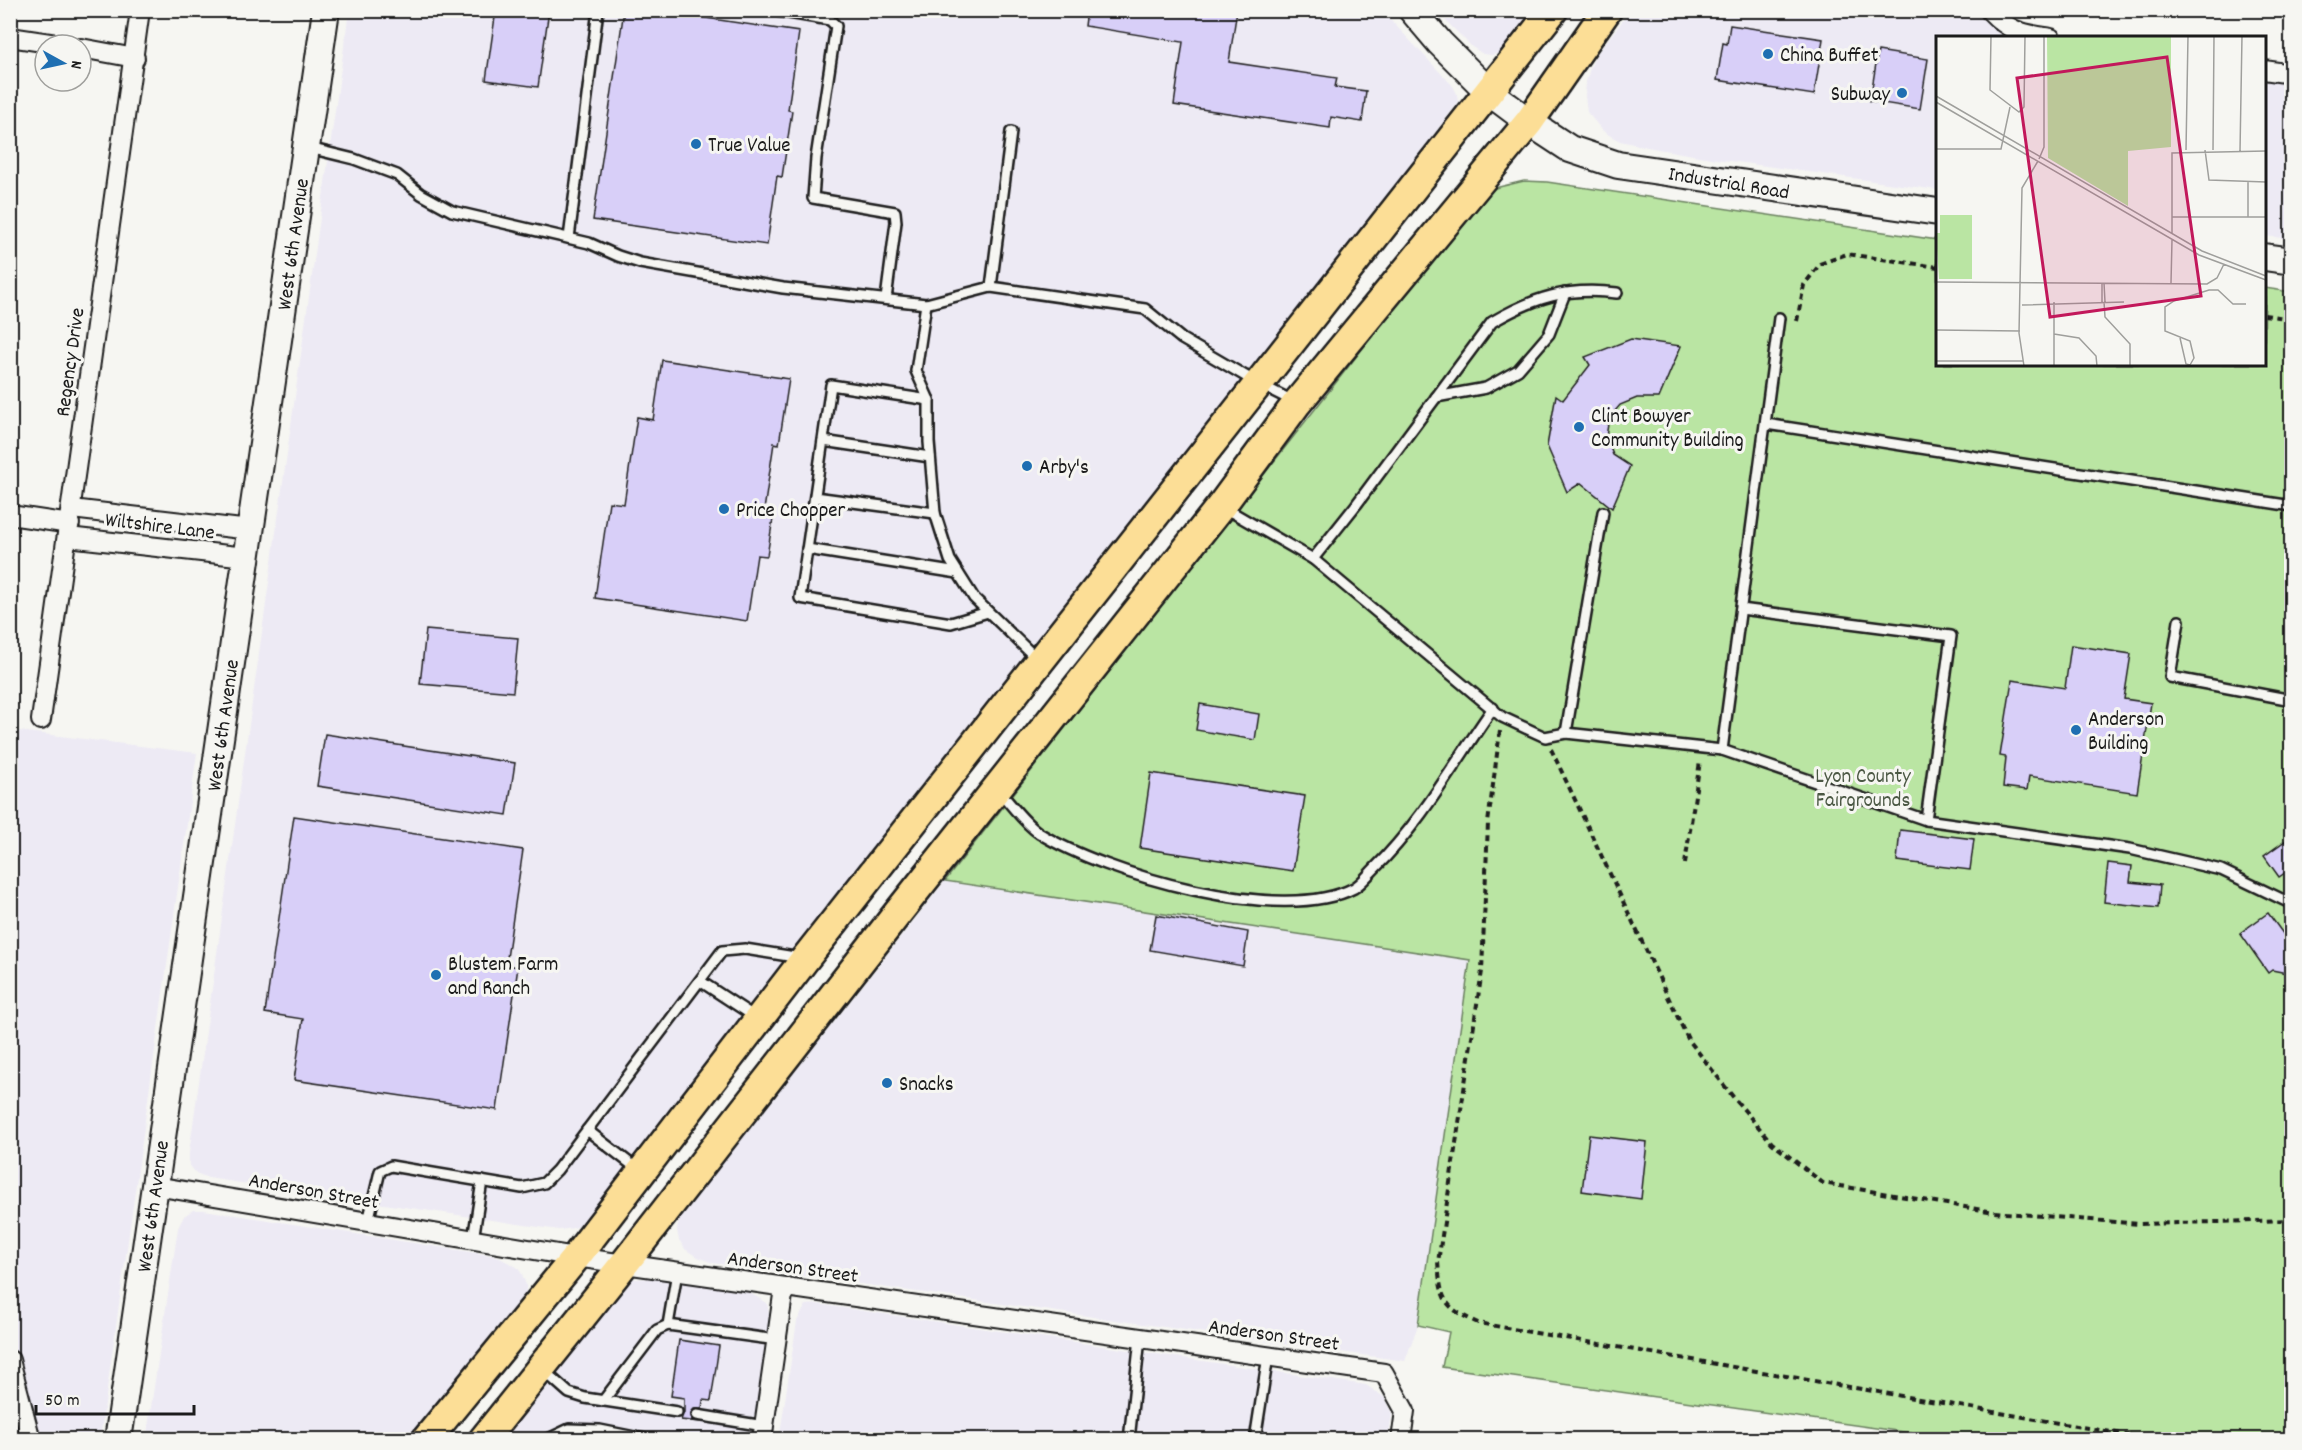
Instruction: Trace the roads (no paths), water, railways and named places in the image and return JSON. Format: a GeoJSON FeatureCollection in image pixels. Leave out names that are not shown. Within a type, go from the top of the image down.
{"type":"FeatureCollection","features":[{"type":"Feature","properties":{"kind":"main road"},"geometry":{"type":"LineString","coordinates":[[426,1440],[576,1257],[806,959],[1553,10]]}},
{"type":"Feature","properties":{"kind":"main road"},"geometry":{"type":"LineString","coordinates":[[486,1439],[1075,688],[1221,506],[1297,403],[1529,122],[1607,10]]}},
{"type":"Feature","properties":{"kind":"street","name":"Regency Drive"},"geometry":{"type":"LineString","coordinates":[[41,720],[140,10]]}},
{"type":"Feature","properties":{"kind":"street","name":"West 6th Avenue"},"geometry":{"type":"LineString","coordinates":[[118,1440],[326,10]]}},
{"type":"Feature","properties":{"kind":"street","name":"Industrial Road"},"geometry":{"type":"LineString","coordinates":[[1412,10],[1440,43],[1490,92],[1529,122],[1570,148],[1618,165],[1936,212]]}},
{"type":"Feature","properties":{"kind":"street"},"geometry":{"type":"LineString","coordinates":[[1989,10],[2001,23],[2017,32],[2040,36]]}},
{"type":"Feature","properties":{"kind":"street"},"geometry":{"type":"LineString","coordinates":[[10,37],[33,40]]}},
{"type":"Feature","properties":{"kind":"street"},"geometry":{"type":"LineString","coordinates":[[93,50],[135,58]]}},
{"type":"Feature","properties":{"kind":"street"},"geometry":{"type":"LineString","coordinates":[[2266,70],[2292,74]]}},
{"type":"Feature","properties":{"kind":"street"},"geometry":{"type":"LineString","coordinates":[[2266,257],[2292,261]]}},
{"type":"Feature","properties":{"kind":"street","name":"Wiltshire Lane"},"geometry":{"type":"LineString","coordinates":[[10,515],[70,523],[246,557]]}},
{"type":"Feature","properties":{"kind":"street"},"geometry":{"type":"LineString","coordinates":[[70,523],[250,530]]}},
{"type":"Feature","properties":{"kind":"street","name":"Anderson Street"},"geometry":{"type":"LineString","coordinates":[[154,1186],[576,1257],[1384,1373],[1405,1411],[1401,1440]]}},
{"type":"Feature","properties":{"kind":"street"},"geometry":{"type":"LineString","coordinates":[[763,1433],[784,1288]]}},
{"type":"Feature","properties":{"kind":"street"},"geometry":{"type":"LineString","coordinates":[[10,1360],[31,1440]]}},
{"type":"Feature","properties":{"kind":"lane"},"geometry":{"type":"LineString","coordinates":[[569,238],[598,10]]}},
{"type":"Feature","properties":{"kind":"lane"},"geometry":{"type":"LineString","coordinates":[[771,10],[830,20],[836,27],[816,158],[813,198],[894,212],[896,222],[886,299]]}},
{"type":"Feature","properties":{"kind":"lane"},"geometry":{"type":"LineString","coordinates":[[991,286],[1011,132]]}},
{"type":"Feature","properties":{"kind":"lane"},"geometry":{"type":"LineString","coordinates":[[306,148],[354,159],[397,175],[422,194],[452,211],[589,243],[640,263],[783,288],[926,304],[991,286],[1145,309],[1182,339],[1259,384],[1297,403]]}},
{"type":"Feature","properties":{"kind":"lane"},"geometry":{"type":"LineString","coordinates":[[1313,559],[1492,322],[1521,306],[1565,293],[1591,290],[1617,293]]}},
{"type":"Feature","properties":{"kind":"lane"},"geometry":{"type":"LineString","coordinates":[[1436,397],[1486,388],[1518,370],[1549,334],[1565,293]]}},
{"type":"Feature","properties":{"kind":"lane"},"geometry":{"type":"LineString","coordinates":[[926,304],[916,370],[929,400],[934,513],[950,560],[974,598],[1040,662]]}},
{"type":"Feature","properties":{"kind":"lane"},"geometry":{"type":"LineString","coordinates":[[1722,750],[1779,318]]}},
{"type":"Feature","properties":{"kind":"lane"},"geometry":{"type":"LineString","coordinates":[[929,400],[831,385],[800,598],[951,623],[988,612]]}},
{"type":"Feature","properties":{"kind":"lane"},"geometry":{"type":"LineString","coordinates":[[1766,424],[2292,506]]}},
{"type":"Feature","properties":{"kind":"lane"},"geometry":{"type":"LineString","coordinates":[[823,441],[930,457]]}},
{"type":"Feature","properties":{"kind":"lane"},"geometry":{"type":"LineString","coordinates":[[814,497],[934,513]]}},
{"type":"Feature","properties":{"kind":"lane"},"geometry":{"type":"LineString","coordinates":[[1221,506],[1313,559],[1502,717],[1545,737],[1566,733],[1722,750],[1926,820],[2130,849],[2221,870],[2292,903]]}},
{"type":"Feature","properties":{"kind":"lane"},"geometry":{"type":"LineString","coordinates":[[1566,733],[1602,512]]}},
{"type":"Feature","properties":{"kind":"lane"},"geometry":{"type":"LineString","coordinates":[[807,549],[958,573]]}},
{"type":"Feature","properties":{"kind":"lane"},"geometry":{"type":"LineString","coordinates":[[1742,609],[1951,636],[1926,820]]}},
{"type":"Feature","properties":{"kind":"lane"},"geometry":{"type":"LineString","coordinates":[[2179,621],[2170,677],[2292,700]]}},
{"type":"Feature","properties":{"kind":"lane"},"geometry":{"type":"LineString","coordinates":[[998,789],[1037,832],[1078,855],[1173,885],[1254,900],[1266,902],[1326,898],[1355,887],[1384,859],[1421,813],[1493,708]]}},
{"type":"Feature","properties":{"kind":"lane"},"geometry":{"type":"LineString","coordinates":[[368,1222],[380,1171],[391,1166],[522,1188],[544,1183],[557,1170],[722,951],[745,950],[806,959]]}},
{"type":"Feature","properties":{"kind":"lane"},"geometry":{"type":"LineString","coordinates":[[700,981],[759,1019]]}},
{"type":"Feature","properties":{"kind":"lane"},"geometry":{"type":"LineString","coordinates":[[587,1130],[641,1172]]}},
{"type":"Feature","properties":{"kind":"lane"},"geometry":{"type":"LineString","coordinates":[[473,1240],[482,1181]]}},
{"type":"Feature","properties":{"kind":"lane"},"geometry":{"type":"LineString","coordinates":[[668,1325],[677,1272]]}},
{"type":"Feature","properties":{"kind":"lane"},"geometry":{"type":"LineString","coordinates":[[603,1401],[657,1330],[668,1325],[777,1340]]}},
{"type":"Feature","properties":{"kind":"lane"},"geometry":{"type":"LineString","coordinates":[[1129,1440],[1140,1338]]}},
{"type":"Feature","properties":{"kind":"lane"},"geometry":{"type":"LineString","coordinates":[[1255,1440],[1268,1356]]}},
{"type":"Feature","properties":{"kind":"lane"},"geometry":{"type":"LineString","coordinates":[[541,1368],[568,1393],[603,1401],[677,1412]]}},
{"type":"Feature","properties":{"kind":"lane"},"geometry":{"type":"LineString","coordinates":[[697,1415],[763,1433]]}},
{"type":"Feature","properties":{"kind":"lane"},"geometry":{"type":"LineString","coordinates":[[546,1440],[569,1429],[600,1430],[650,1440]]}},
{"type":"Feature","properties":{"kind":"place","name":"China Buffet"},"geometry":{"type":"Point","coordinates":[1768,54]}},
{"type":"Feature","properties":{"kind":"place","name":"Subway"},"geometry":{"type":"Point","coordinates":[1902,93]}},
{"type":"Feature","properties":{"kind":"place","name":"True Value"},"geometry":{"type":"Point","coordinates":[696,144]}},
{"type":"Feature","properties":{"kind":"place","name":"Clint Bowyer Community Building"},"geometry":{"type":"Point","coordinates":[1579,427]}},
{"type":"Feature","properties":{"kind":"place","name":"Arby's"},"geometry":{"type":"Point","coordinates":[1027,466]}},
{"type":"Feature","properties":{"kind":"place","name":"Price Chopper"},"geometry":{"type":"Point","coordinates":[724,509]}},
{"type":"Feature","properties":{"kind":"place","name":"Anderson Building"},"geometry":{"type":"Point","coordinates":[2076,730]}},
{"type":"Feature","properties":{"kind":"place","name":"Blustem Farm and Ranch"},"geometry":{"type":"Point","coordinates":[436,975]}},
{"type":"Feature","properties":{"kind":"place","name":"Snacks"},"geometry":{"type":"Point","coordinates":[887,1083]}},
{"type":"Feature","properties":{"kind":"park label","name":"Lyon County Fairgrounds"},"geometry":{"type":"Point","coordinates":[1863,787]}}]}
